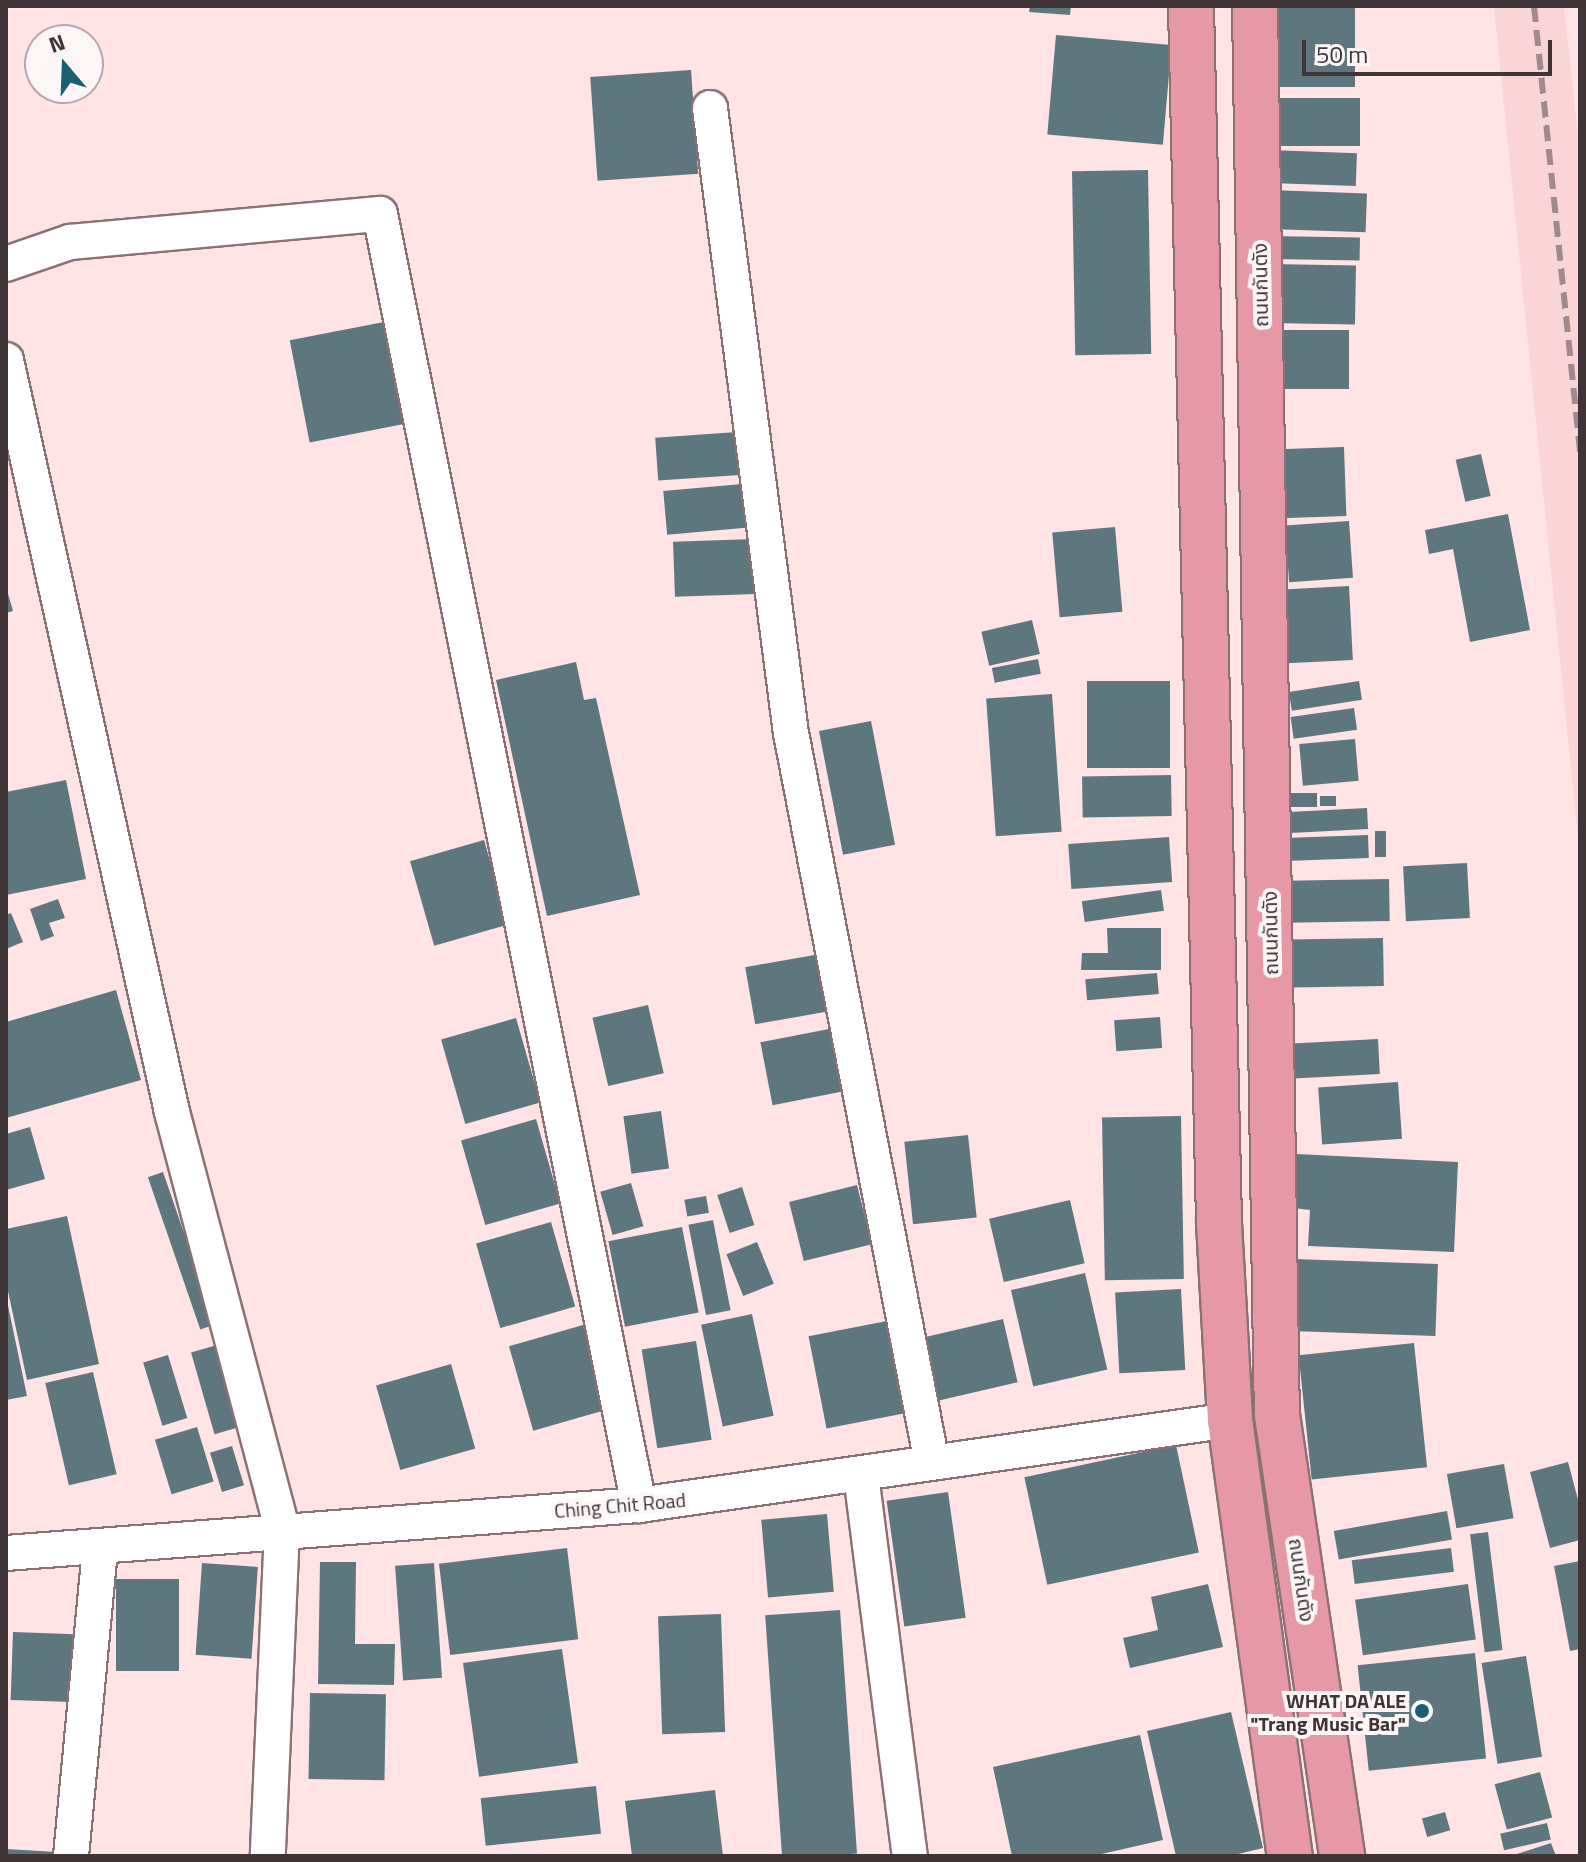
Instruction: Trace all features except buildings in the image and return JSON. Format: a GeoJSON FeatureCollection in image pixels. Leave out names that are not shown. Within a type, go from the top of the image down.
{"type":"FeatureCollection","features":[{"type":"Feature","properties":{"kind":"main road"},"geometry":{"type":"LineString","coordinates":[[1191,6],[1219,1223],[1230,1420],[1290,1856]]}},
{"type":"Feature","properties":{"kind":"main road","name":"ถนนกันตัง"},"geometry":{"type":"LineString","coordinates":[[1255,6],[1277,1415],[1342,1856]]}},
{"type":"Feature","properties":{"kind":"main road"},"geometry":{"type":"LineString","coordinates":[[1197,245],[1259,243]]}},
{"type":"Feature","properties":{"kind":"main road"},"geometry":{"type":"LineString","coordinates":[[1210,816],[1268,813]]}},
{"type":"Feature","properties":{"kind":"main road"},"geometry":{"type":"LineString","coordinates":[[1230,1420],[1277,1415]]}},
{"type":"Feature","properties":{"kind":"street"},"geometry":{"type":"LineString","coordinates":[[710,108],[791,733],[932,1463]]}},
{"type":"Feature","properties":{"kind":"street"},"geometry":{"type":"LineString","coordinates":[[6,264],[70,242],[380,214],[639,1505]]}},
{"type":"Feature","properties":{"kind":"street"},"geometry":{"type":"LineString","coordinates":[[6,360],[172,1112],[282,1529],[268,1856]]}},
{"type":"Feature","properties":{"kind":"street","name":"Ching Chit Road"},"geometry":{"type":"LineString","coordinates":[[6,1553],[282,1529],[639,1505],[1230,1420]]}},
{"type":"Feature","properties":{"kind":"street"},"geometry":{"type":"LineString","coordinates":[[861,1475],[910,1856]]}},
{"type":"Feature","properties":{"kind":"street"},"geometry":{"type":"LineString","coordinates":[[71,1856],[100,1547]]}},
{"type":"Feature","properties":{"kind":"shaded area"},"geometry":{"type":"Polygon","coordinates":[[[1494,6],[1564,6],[1580,154],[1580,858],[1494,6]]]}},
{"type":"Feature","properties":{"kind":"railway"},"geometry":{"type":"LineString","coordinates":[[1534,6],[1580,454]]}},
{"type":"Feature","properties":{"kind":"place","name":"WHAT DA ALE \"Trang Music Bar\""},"geometry":{"type":"Point","coordinates":[1422,1711]}}]}
